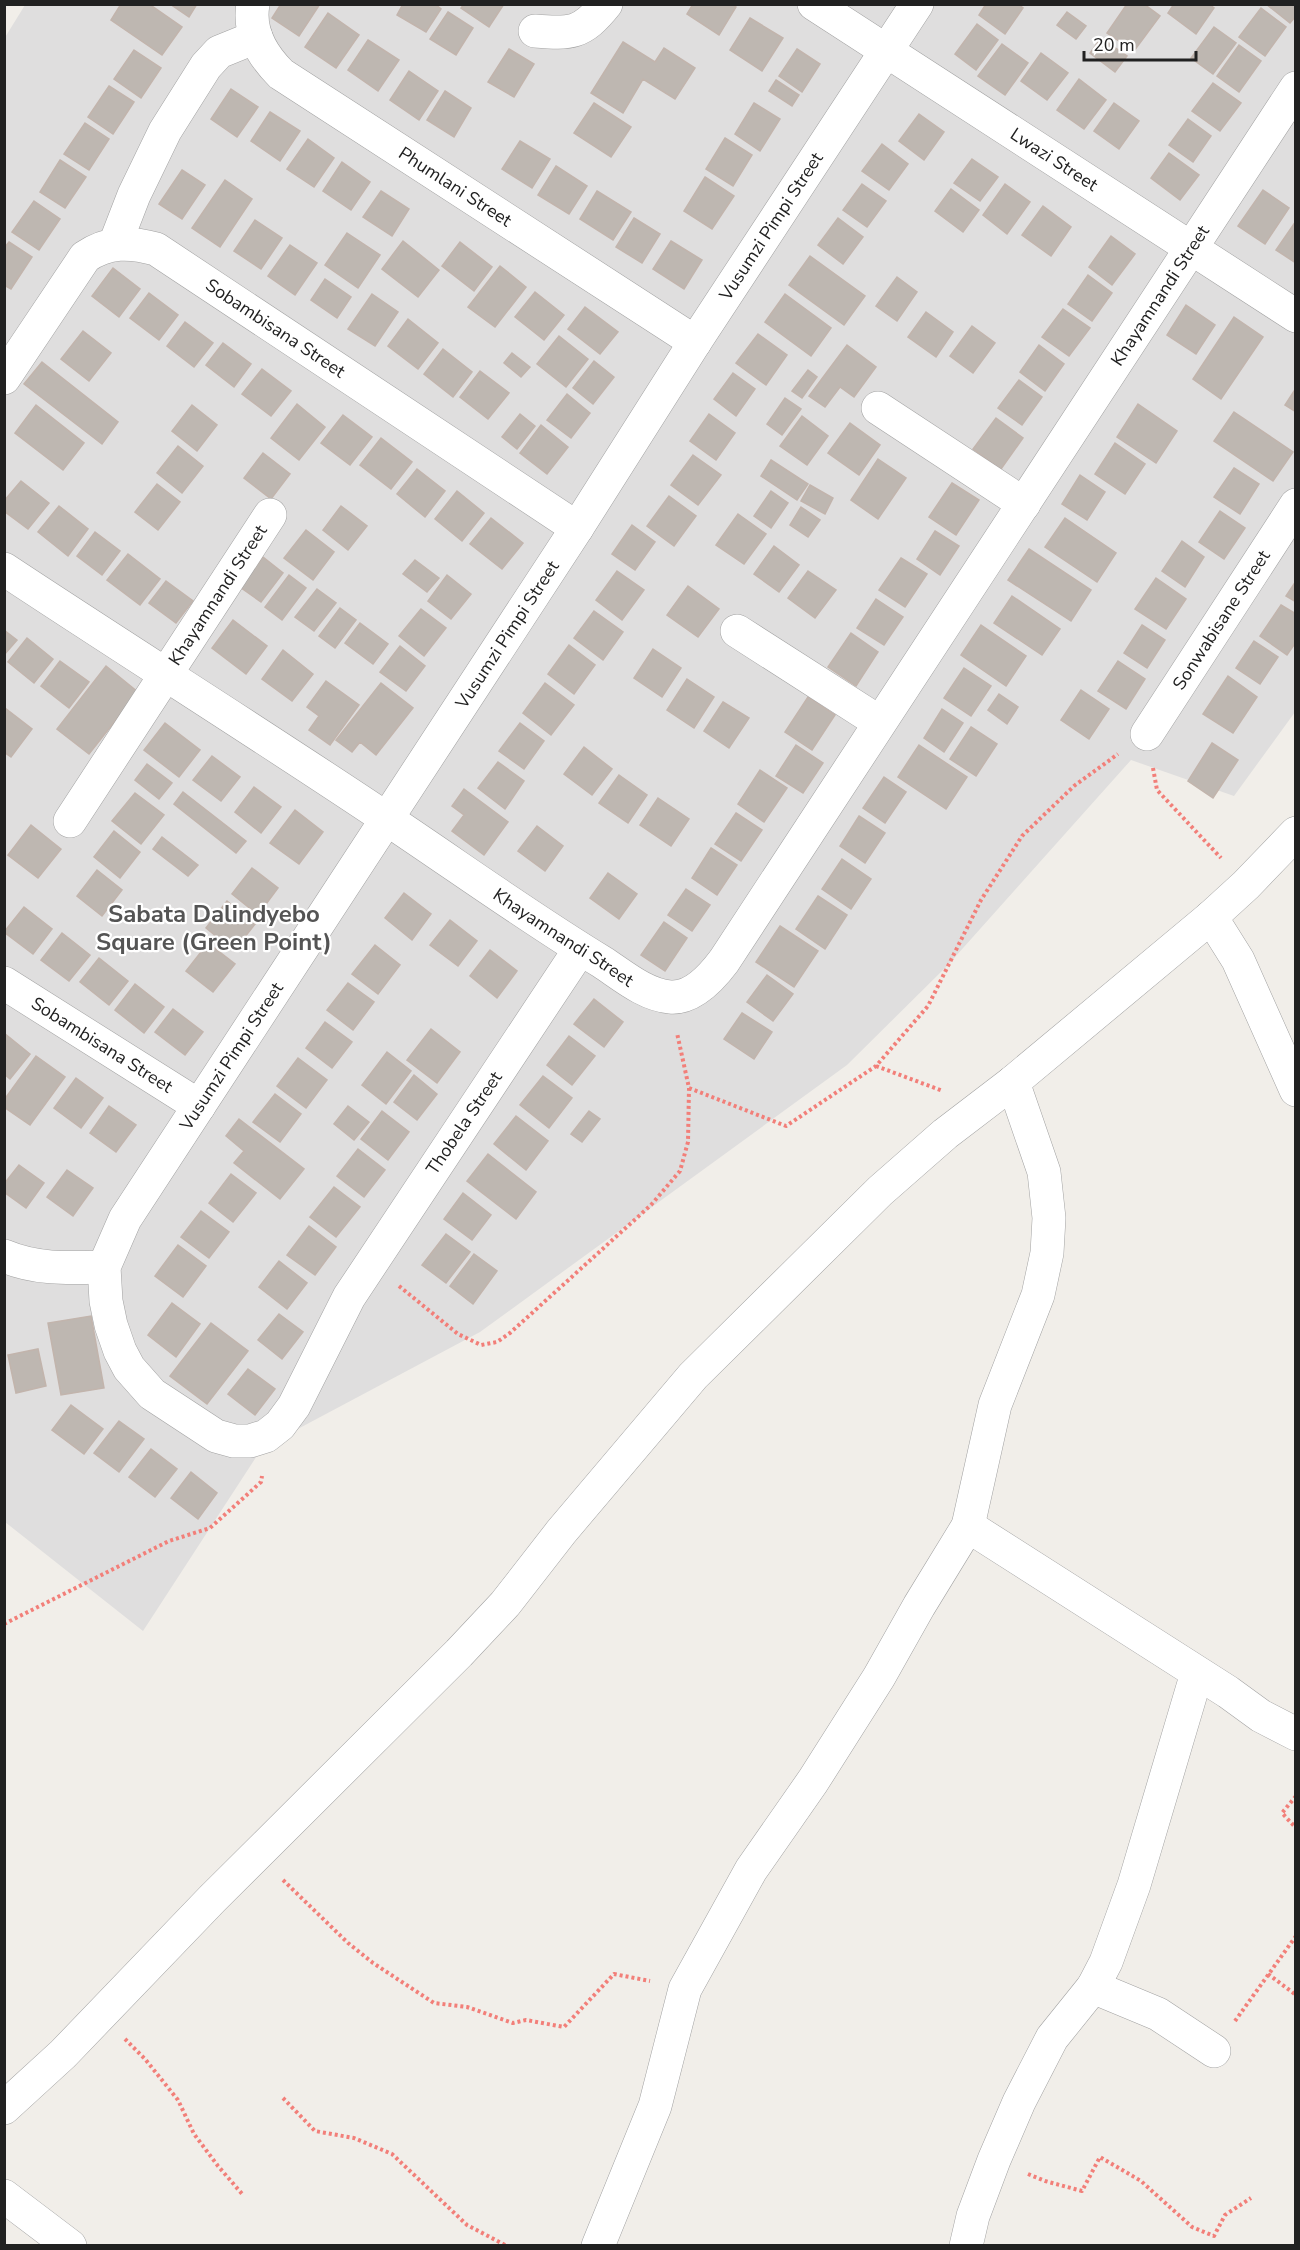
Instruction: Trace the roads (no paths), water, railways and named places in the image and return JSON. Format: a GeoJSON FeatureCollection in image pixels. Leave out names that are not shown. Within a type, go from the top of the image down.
{"type":"FeatureCollection","features":[{"type":"Feature","properties":{"kind":"street","name":"Phumlani Street"},"geometry":{"type":"LineString","coordinates":[[253,4],[251,16],[256,37],[266,59],[281,74],[695,342]]}},
{"type":"Feature","properties":{"kind":"street"},"geometry":{"type":"LineString","coordinates":[[534,31],[565,34],[573,31],[594,18],[606,4]]}},
{"type":"Feature","properties":{"kind":"street","name":"Lwazi Street"},"geometry":{"type":"LineString","coordinates":[[813,4],[1296,316]]}},
{"type":"Feature","properties":{"kind":"street","name":"Vusumzi Pimpi Street"},"geometry":{"type":"LineString","coordinates":[[266,1436],[249,1441],[234,1441],[216,1436],[152,1394],[129,1368],[111,1325],[106,1301],[104,1267],[125,1219],[917,4]]}},
{"type":"Feature","properties":{"kind":"street"},"geometry":{"type":"LineString","coordinates":[[114,244],[134,195],[165,131],[206,66],[219,52],[256,37]]}},
{"type":"Feature","properties":{"kind":"street","name":"Khayamnandi Street"},"geometry":{"type":"LineString","coordinates":[[4,568],[387,819],[580,949],[650,992],[671,998],[693,991],[712,976],[724,962],[1296,88]]}},
{"type":"Feature","properties":{"kind":"street","name":"Sobambisana Street"},"geometry":{"type":"LineString","coordinates":[[4,378],[85,257],[97,249],[114,244],[136,243],[156,249],[577,528]]}},
{"type":"Feature","properties":{"kind":"street"},"geometry":{"type":"LineString","coordinates":[[878,408],[1023,504]]}},
{"type":"Feature","properties":{"kind":"street","name":"Sonwabisane Street"},"geometry":{"type":"LineString","coordinates":[[1147,734],[1296,505]]}},
{"type":"Feature","properties":{"kind":"street","name":"Khayamnandi Street"},"geometry":{"type":"LineString","coordinates":[[70,821],[270,515]]}},
{"type":"Feature","properties":{"kind":"street"},"geometry":{"type":"LineString","coordinates":[[737,631],[879,722]]}},
{"type":"Feature","properties":{"kind":"street"},"geometry":{"type":"LineString","coordinates":[[4,2108],[33,2083],[257,1854],[414,1700],[505,1604],[561,1532],[693,1376],[880,1191],[945,1134],[1012,1082],[1211,917],[1246,885],[1296,833]]}},
{"type":"Feature","properties":{"kind":"street"},"geometry":{"type":"LineString","coordinates":[[1211,917],[1238,960],[1296,1090]]}},
{"type":"Feature","properties":{"kind":"street","name":"Thobela Street"},"geometry":{"type":"LineString","coordinates":[[266,1436],[279,1425],[294,1406],[349,1297],[580,949]]}},
{"type":"Feature","properties":{"kind":"street","name":"Sobambisana Street"},"geometry":{"type":"LineString","coordinates":[[4,983],[199,1106]]}},
{"type":"Feature","properties":{"kind":"street"},"geometry":{"type":"LineString","coordinates":[[598,2246],[655,2106],[685,1989],[751,1870],[813,1781],[879,1677],[968,1526],[995,1405],[1038,1295],[1047,1253],[1049,1218],[1044,1172],[1012,1082]]}},
{"type":"Feature","properties":{"kind":"street"},"geometry":{"type":"LineString","coordinates":[[4,1256],[40,1266],[104,1267]]}},
{"type":"Feature","properties":{"kind":"street"},"geometry":{"type":"LineString","coordinates":[[968,1526],[1261,1716],[1296,1734]]}},
{"type":"Feature","properties":{"kind":"street"},"geometry":{"type":"LineString","coordinates":[[966,2246],[973,2216],[1019,2102],[1052,2038],[1094,1987],[1106,1962],[1134,1885],[1197,1673]]}},
{"type":"Feature","properties":{"kind":"street"},"geometry":{"type":"LineString","coordinates":[[1094,1987],[1158,2014],[1214,2051]]}},
{"type":"Feature","properties":{"kind":"street"},"geometry":{"type":"LineString","coordinates":[[4,2196],[70,2246]]}},
{"type":"Feature","properties":{"kind":"district","name":"Sabata Dalindyebo Square (Green Point)"},"geometry":{"type":"Point","coordinates":[214,928]}}]}
